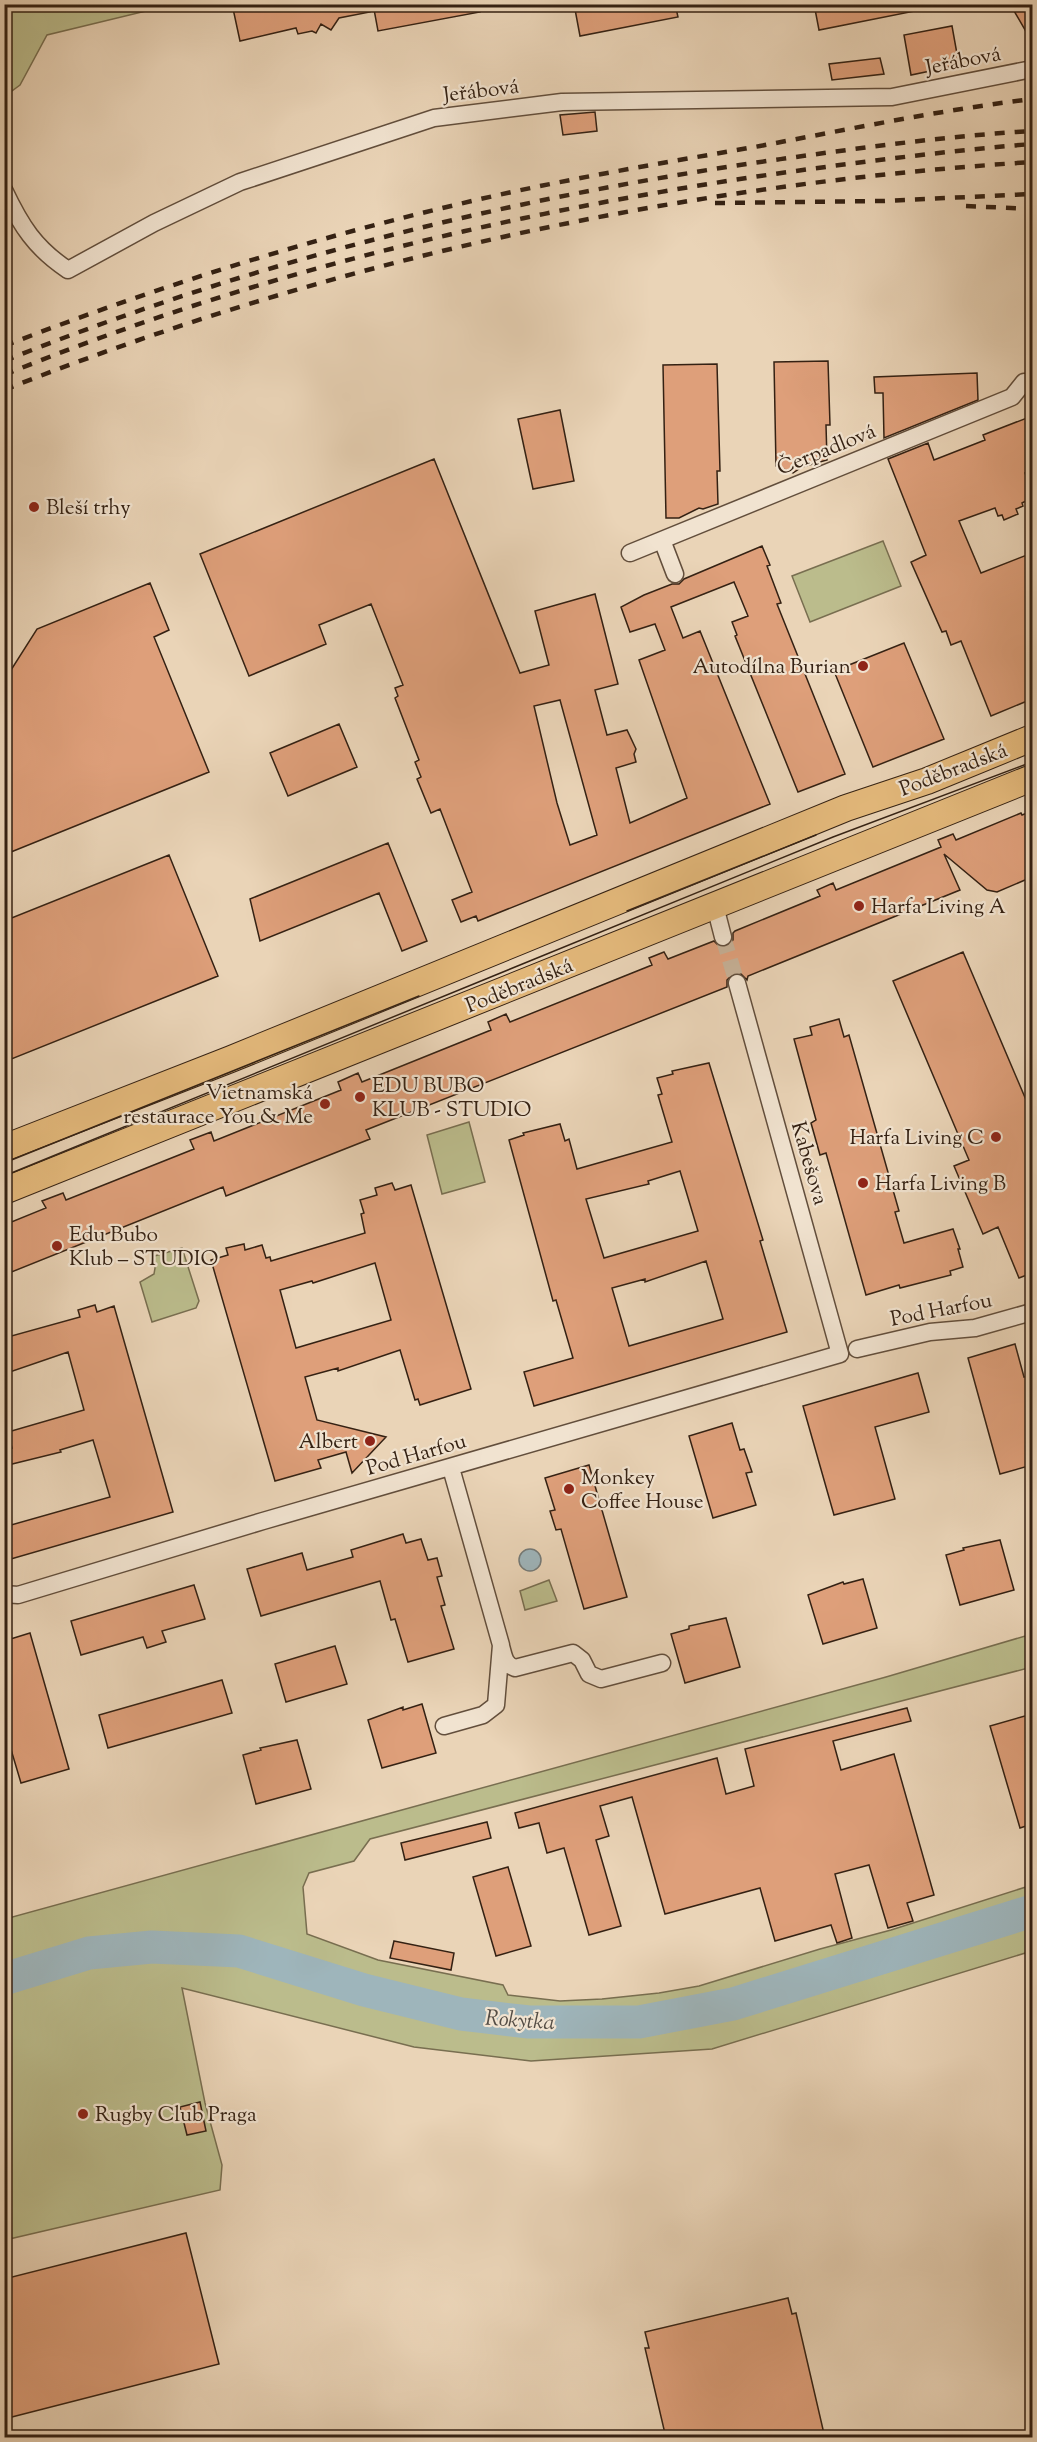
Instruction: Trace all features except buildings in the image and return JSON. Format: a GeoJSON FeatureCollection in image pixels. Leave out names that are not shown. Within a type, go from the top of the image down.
{"type":"FeatureCollection","features":[{"type":"Feature","properties":{"kind":"main road","name":"Poděbradská"},"geometry":{"type":"LineString","coordinates":[[4,1148],[231,1059],[846,808],[927,781],[1032,738]]}},
{"type":"Feature","properties":{"kind":"main road","name":"Poděbradská"},"geometry":{"type":"LineString","coordinates":[[4,1191],[1032,778]]}},
{"type":"Feature","properties":{"kind":"street","name":"Jeřábová"},"geometry":{"type":"LineString","coordinates":[[4,190],[25,230],[51,258],[68,270],[153,223],[240,182],[434,118],[562,102],[892,97],[1032,69]]}},
{"type":"Feature","properties":{"kind":"street","name":"Čerpadlová"},"geometry":{"type":"LineString","coordinates":[[630,553],[1012,397],[1024,382],[1032,383]]}},
{"type":"Feature","properties":{"kind":"street"},"geometry":{"type":"LineString","coordinates":[[662,540],[675,574]]}},
{"type":"Feature","properties":{"kind":"street"},"geometry":{"type":"LineString","coordinates":[[715,906],[723,938]]}},
{"type":"Feature","properties":{"kind":"street","name":"Kabešova"},"geometry":{"type":"LineString","coordinates":[[737,983],[840,1354]]}},
{"type":"Feature","properties":{"kind":"street","name":"Pod Harfou"},"geometry":{"type":"LineString","coordinates":[[857,1348],[930,1332],[975,1328],[1032,1312]]}},
{"type":"Feature","properties":{"kind":"street","name":"Pod Harfou"},"geometry":{"type":"LineString","coordinates":[[4,1594],[18,1595],[263,1521],[840,1354]]}},
{"type":"Feature","properties":{"kind":"street"},"geometry":{"type":"LineString","coordinates":[[451,1468],[506,1663],[515,1668],[573,1653],[582,1660],[589,1674],[601,1678],[662,1663]]}},
{"type":"Feature","properties":{"kind":"street"},"geometry":{"type":"LineString","coordinates":[[444,1726],[483,1714],[496,1705],[501,1645]]}},
{"type":"Feature","properties":{"kind":"green space"},"geometry":{"type":"Polygon","coordinates":[[[5,4],[171,5],[47,35],[20,85],[5,96],[5,4]]]}},
{"type":"Feature","properties":{"kind":"green space"},"geometry":{"type":"Polygon","coordinates":[[[883,541],[901,586],[810,622],[792,576],[883,541]]]}},
{"type":"Feature","properties":{"kind":"green space"},"geometry":{"type":"Polygon","coordinates":[[[469,1122],[485,1182],[442,1194],[427,1135],[469,1122]]]}},
{"type":"Feature","properties":{"kind":"green space"},"geometry":{"type":"Polygon","coordinates":[[[182,1248],[199,1301],[196,1308],[152,1322],[140,1282],[154,1274],[155,1268],[151,1257],[182,1248]]]}},
{"type":"Feature","properties":{"kind":"green space"},"geometry":{"type":"Polygon","coordinates":[[[549,1580],[557,1601],[525,1610],[520,1591],[549,1580]]]}},
{"type":"Feature","properties":{"kind":"green space"},"geometry":{"type":"Polygon","coordinates":[[[1032,1634],[1032,1667],[370,1839],[354,1861],[309,1873],[303,1887],[307,1934],[378,1960],[503,1985],[508,1995],[560,2001],[659,1993],[699,1986],[891,1930],[1032,1885],[1032,1951],[712,2049],[531,2061],[414,2047],[182,1988],[205,2103],[222,2165],[220,2190],[5,2240],[5,1919],[886,1677],[1032,1634]]]}},
{"type":"Feature","properties":{"kind":"water"},"geometry":{"type":"Polygon","coordinates":[[[530,1549],[538,1552],[541,1560],[538,1568],[530,1571],[522,1568],[519,1560],[522,1552],[530,1549]]]}},
{"type":"Feature","properties":{"kind":"waterway","name":"Rokytka"},"geometry":{"type":"LineString","coordinates":[[4,1979],[89,1953],[152,1947],[239,1951],[364,1990],[461,2014],[529,2022],[639,2022],[733,2004],[1032,1911]]}},
{"type":"Feature","properties":{"kind":"tunnel"},"geometry":{"type":"LineString","coordinates":[[723,937],[737,983]]}},
{"type":"Feature","properties":{"kind":"tram line"},"geometry":{"type":"LineString","coordinates":[[4,1176],[833,837],[1032,762]]}},
{"type":"Feature","properties":{"kind":"tram line"},"geometry":{"type":"LineString","coordinates":[[627,911],[816,835]]}},
{"type":"Feature","properties":{"kind":"tram line"},"geometry":{"type":"LineString","coordinates":[[4,1163],[419,996]]}},
{"type":"Feature","properties":{"kind":"railway"},"geometry":{"type":"LineString","coordinates":[[4,346],[114,305],[226,268],[338,235],[451,206],[605,173],[930,114],[1032,99]]}},
{"type":"Feature","properties":{"kind":"railway"},"geometry":{"type":"LineString","coordinates":[[4,361],[98,325],[287,263],[479,214],[675,175],[774,160],[935,139],[1032,131]]}},
{"type":"Feature","properties":{"kind":"railway"},"geometry":{"type":"LineString","coordinates":[[4,375],[192,306],[287,277],[480,228],[577,207],[774,174],[903,157],[1032,144]]}},
{"type":"Feature","properties":{"kind":"railway"},"geometry":{"type":"LineString","coordinates":[[4,390],[129,344],[254,302],[381,266],[509,236],[638,210],[769,189],[900,173],[1032,162]]}},
{"type":"Feature","properties":{"kind":"railway"},"geometry":{"type":"LineString","coordinates":[[715,203],[883,201],[1032,194]]}},
{"type":"Feature","properties":{"kind":"railway"},"geometry":{"type":"LineString","coordinates":[[966,206],[1032,209]]}},
{"type":"Feature","properties":{"kind":"place","name":"Bleší trhy"},"geometry":{"type":"Point","coordinates":[34,507]}},
{"type":"Feature","properties":{"kind":"place","name":"Autodílna Burian"},"geometry":{"type":"Point","coordinates":[863,666]}},
{"type":"Feature","properties":{"kind":"place","name":"Harfa Living A"},"geometry":{"type":"Point","coordinates":[859,906]}},
{"type":"Feature","properties":{"kind":"place","name":"EDU BUBO KLUB - STUDIO"},"geometry":{"type":"Point","coordinates":[360,1097]}},
{"type":"Feature","properties":{"kind":"place","name":"Vietnamská restaurace You & Me"},"geometry":{"type":"Point","coordinates":[325,1104]}},
{"type":"Feature","properties":{"kind":"place","name":"Harfa Living C"},"geometry":{"type":"Point","coordinates":[996,1137]}},
{"type":"Feature","properties":{"kind":"place","name":"Harfa Living B"},"geometry":{"type":"Point","coordinates":[863,1183]}},
{"type":"Feature","properties":{"kind":"place","name":"Edu Bubo Klub – STUDIO"},"geometry":{"type":"Point","coordinates":[57,1246]}},
{"type":"Feature","properties":{"kind":"place","name":"Albert"},"geometry":{"type":"Point","coordinates":[370,1441]}},
{"type":"Feature","properties":{"kind":"place","name":"Monkey Coffee House"},"geometry":{"type":"Point","coordinates":[569,1489]}},
{"type":"Feature","properties":{"kind":"place","name":"Rugby Club Praga"},"geometry":{"type":"Point","coordinates":[83,2114]}}]}
